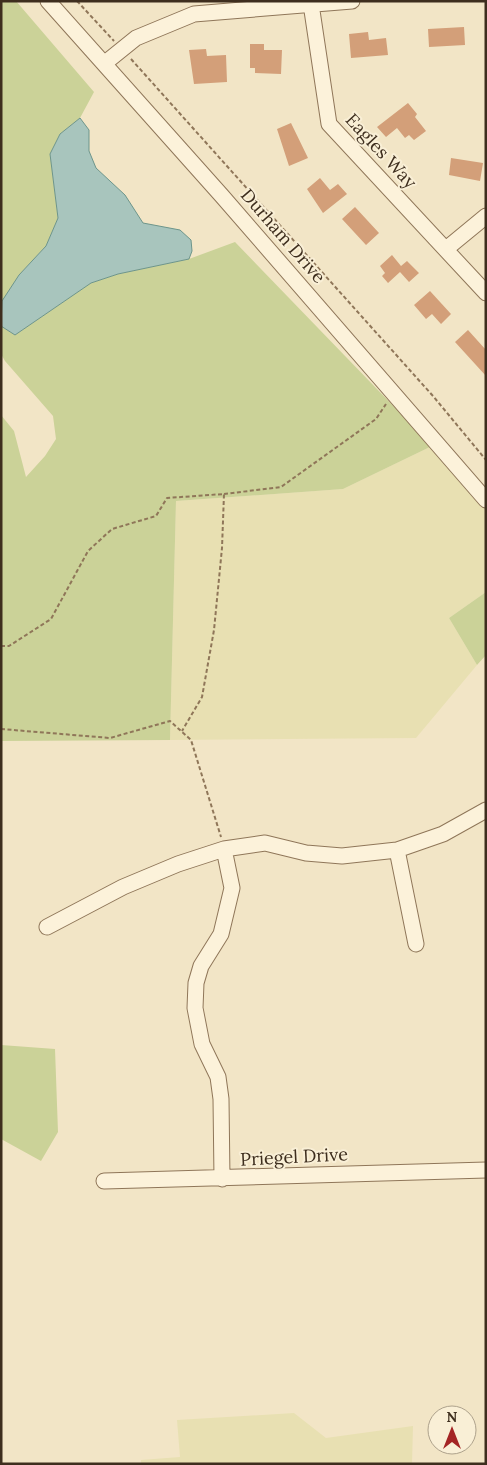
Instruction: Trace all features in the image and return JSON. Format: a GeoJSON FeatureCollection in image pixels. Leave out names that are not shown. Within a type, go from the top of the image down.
{"type":"FeatureCollection","features":[{"type":"Feature","properties":{"kind":"street","name":"Durham Drive"},"geometry":{"type":"LineString","coordinates":[[48,1],[397,396],[486,500]]}},
{"type":"Feature","properties":{"kind":"street"},"geometry":{"type":"LineString","coordinates":[[105,64],[136,38],[194,14],[352,1]]}},
{"type":"Feature","properties":{"kind":"street","name":"Eagles Way"},"geometry":{"type":"LineString","coordinates":[[311,4],[329,124],[486,293]]}},
{"type":"Feature","properties":{"kind":"street"},"geometry":{"type":"LineString","coordinates":[[446,249],[486,216]]}},
{"type":"Feature","properties":{"kind":"street"},"geometry":{"type":"LineString","coordinates":[[47,927],[123,887],[178,864],[224,848],[265,843],[306,853],[342,856],[397,850],[443,834],[486,810]]}},
{"type":"Feature","properties":{"kind":"street"},"geometry":{"type":"LineString","coordinates":[[222,1179],[221,1099],[218,1077],[202,1044],[195,1008],[196,984],[201,966],[221,934],[232,888],[224,848]]}},
{"type":"Feature","properties":{"kind":"street"},"geometry":{"type":"LineString","coordinates":[[397,850],[416,944]]}},
{"type":"Feature","properties":{"kind":"street","name":"Priegel Drive"},"geometry":{"type":"LineString","coordinates":[[104,1181],[486,1170]]}},
{"type":"Feature","properties":{"kind":"path"},"geometry":{"type":"LineString","coordinates":[[77,1],[119,46]]}},
{"type":"Feature","properties":{"kind":"path"},"geometry":{"type":"LineString","coordinates":[[129,57],[413,374],[486,460]]}},
{"type":"Feature","properties":{"kind":"path"},"geometry":{"type":"LineString","coordinates":[[1,646],[9,646],[51,619],[88,551],[112,529],[156,516],[167,498],[281,487],[376,419],[386,403],[397,396]]}},
{"type":"Feature","properties":{"kind":"path"},"geometry":{"type":"LineString","coordinates":[[182,731],[202,697],[214,630],[222,548],[224,494]]}},
{"type":"Feature","properties":{"kind":"path"},"geometry":{"type":"LineString","coordinates":[[1,728],[110,738],[170,721],[191,740],[224,848]]}},
{"type":"Feature","properties":{"kind":"shaded area"},"geometry":{"type":"Polygon","coordinates":[[[432,446],[486,510],[486,592],[449,618],[477,665],[416,738],[170,740],[176,501],[343,489],[432,446]]]}},
{"type":"Feature","properties":{"kind":"shaded area"},"geometry":{"type":"Polygon","coordinates":[[[294,1413],[326,1438],[413,1426],[412,1464],[141,1464],[141,1460],[180,1457],[177,1420],[294,1413]]]}},
{"type":"Feature","properties":{"kind":"green space"},"geometry":{"type":"Polygon","coordinates":[[[1,1],[16,1],[94,92],[80,118],[60,134],[50,154],[58,218],[46,246],[19,275],[1,304],[1,1]]]}},
{"type":"Feature","properties":{"kind":"green space"},"geometry":{"type":"Polygon","coordinates":[[[235,242],[432,446],[343,489],[176,501],[170,740],[1,741],[1,415],[14,431],[26,477],[45,456],[56,439],[53,416],[1,354],[1,326],[15,335],[91,283],[118,274],[189,259],[235,242]]]}},
{"type":"Feature","properties":{"kind":"green space"},"geometry":{"type":"Polygon","coordinates":[[[486,592],[486,655],[477,665],[449,618],[486,592]]]}},
{"type":"Feature","properties":{"kind":"green space"},"geometry":{"type":"Polygon","coordinates":[[[1,1045],[55,1049],[58,1132],[41,1161],[1,1139],[1,1045]]]}},
{"type":"Feature","properties":{"kind":"water"},"geometry":{"type":"Polygon","coordinates":[[[80,118],[89,130],[89,151],[96,168],[125,195],[143,223],[180,230],[191,240],[192,251],[189,259],[118,274],[91,283],[15,335],[1,326],[2,301],[19,275],[46,246],[58,218],[50,154],[60,134],[80,118]]]}},
{"type":"Feature","properties":{"kind":"building"},"geometry":{"type":"Polygon","coordinates":[[[464,27],[465,45],[429,47],[428,29],[464,27]]]}},
{"type":"Feature","properties":{"kind":"building"},"geometry":{"type":"Polygon","coordinates":[[[368,32],[369,40],[386,38],[388,55],[351,58],[349,34],[368,32]]]}},
{"type":"Feature","properties":{"kind":"building"},"geometry":{"type":"Polygon","coordinates":[[[250,44],[264,44],[264,50],[282,50],[281,74],[255,73],[255,68],[250,68],[250,44]]]}},
{"type":"Feature","properties":{"kind":"building"},"geometry":{"type":"Polygon","coordinates":[[[206,49],[207,56],[226,55],[227,82],[194,84],[189,50],[206,49]]]}},
{"type":"Feature","properties":{"kind":"building"},"geometry":{"type":"Polygon","coordinates":[[[408,103],[417,114],[415,117],[426,131],[414,140],[409,135],[405,138],[397,128],[386,137],[377,127],[408,103]]]}},
{"type":"Feature","properties":{"kind":"building"},"geometry":{"type":"Polygon","coordinates":[[[291,123],[308,158],[289,166],[277,129],[291,123]]]}},
{"type":"Feature","properties":{"kind":"building"},"geometry":{"type":"Polygon","coordinates":[[[451,158],[483,163],[480,181],[449,175],[451,158]]]}},
{"type":"Feature","properties":{"kind":"building"},"geometry":{"type":"Polygon","coordinates":[[[320,178],[330,190],[338,184],[347,194],[323,213],[307,189],[320,178]]]}},
{"type":"Feature","properties":{"kind":"building"},"geometry":{"type":"Polygon","coordinates":[[[355,207],[379,233],[366,245],[342,219],[355,207]]]}},
{"type":"Feature","properties":{"kind":"building"},"geometry":{"type":"Polygon","coordinates":[[[392,255],[401,266],[407,261],[419,273],[409,282],[400,272],[388,283],[382,276],[385,273],[380,266],[392,255]]]}},
{"type":"Feature","properties":{"kind":"building"},"geometry":{"type":"Polygon","coordinates":[[[430,291],[451,314],[441,324],[432,314],[426,319],[414,305],[430,291]]]}},
{"type":"Feature","properties":{"kind":"building"},"geometry":{"type":"Polygon","coordinates":[[[468,330],[486,350],[486,376],[455,342],[468,330]]]}}]}
